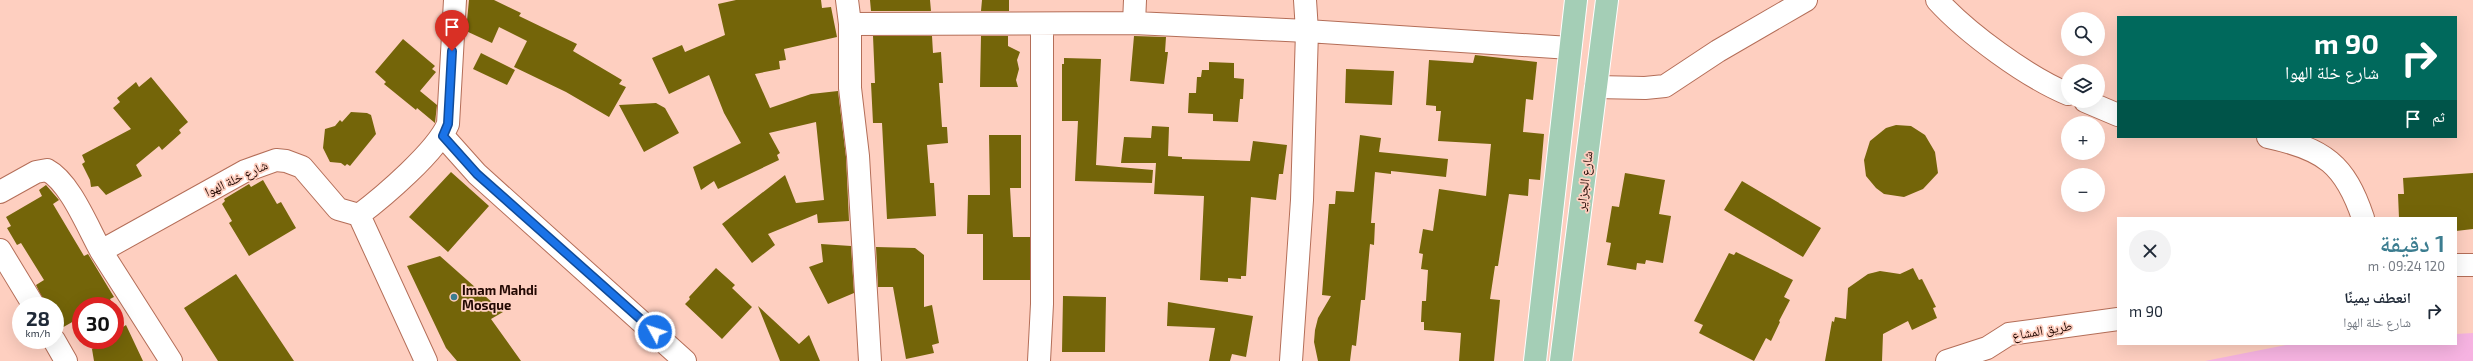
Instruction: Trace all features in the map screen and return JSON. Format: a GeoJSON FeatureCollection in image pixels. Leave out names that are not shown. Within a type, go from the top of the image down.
{"type":"FeatureCollection","features":[{"type":"Feature","properties":{"kind":"main road"},"geometry":{"type":"LineString","coordinates":[[1535,361],[1576,0]]}},
{"type":"Feature","properties":{"kind":"main road","name":"شارع الجزاير"},"geometry":{"type":"LineString","coordinates":[[1561,361],[1607,0]]}},
{"type":"Feature","properties":{"kind":"street"},"geometry":{"type":"LineString","coordinates":[[417,357],[359,215],[393,188],[443,136],[448,124],[455,0]]}},
{"type":"Feature","properties":{"kind":"street"},"geometry":{"type":"LineString","coordinates":[[847,0],[850,24],[850,88],[858,156],[870,361]]}},
{"type":"Feature","properties":{"kind":"street"},"geometry":{"type":"LineString","coordinates":[[1134,23],[1135,0]]}},
{"type":"Feature","properties":{"kind":"street"},"geometry":{"type":"LineString","coordinates":[[1291,361],[1302,200],[1307,30],[1305,0]]}},
{"type":"Feature","properties":{"kind":"street"},"geometry":{"type":"LineString","coordinates":[[1596,87],[1645,88],[1665,86],[1718,51],[1806,0]]}},
{"type":"Feature","properties":{"kind":"street"},"geometry":{"type":"LineString","coordinates":[[1937,0],[1953,17],[2020,67],[2061,90]]}},
{"type":"Feature","properties":{"kind":"street"},"geometry":{"type":"LineString","coordinates":[[850,24],[1134,23],[1307,30],[1570,48]]}},
{"type":"Feature","properties":{"kind":"street"},"geometry":{"type":"LineString","coordinates":[[1038,361],[1042,304],[1042,24]]}},
{"type":"Feature","properties":{"kind":"street"},"geometry":{"type":"LineString","coordinates":[[2102,108],[2117,115]]}},
{"type":"Feature","properties":{"kind":"street"},"geometry":{"type":"LineString","coordinates":[[443,136],[482,179],[685,361]]}},
{"type":"Feature","properties":{"kind":"street"},"geometry":{"type":"LineString","coordinates":[[2272,138],[2314,150],[2332,163],[2347,179],[2360,204],[2363,217]]}},
{"type":"Feature","properties":{"kind":"street","name":"شارع خلة الهوا"},"geometry":{"type":"LineString","coordinates":[[102,251],[245,171],[276,160],[286,161],[302,167],[338,208],[359,215]]}},
{"type":"Feature","properties":{"kind":"street"},"geometry":{"type":"LineString","coordinates":[[0,192],[36,172],[47,170],[54,174],[70,194],[102,251],[171,361]]}},
{"type":"Feature","properties":{"kind":"street"},"geometry":{"type":"LineString","coordinates":[[0,250],[29,297]]}},
{"type":"Feature","properties":{"kind":"street"},"geometry":{"type":"LineString","coordinates":[[2457,265],[2473,265]]}},
{"type":"Feature","properties":{"kind":"street","name":"طريق المشاع"},"geometry":{"type":"LineString","coordinates":[[1947,361],[1987,348],[2009,334],[2117,319]]}},
{"type":"Feature","properties":{"kind":"street"},"geometry":{"type":"LineString","coordinates":[[59,349],[66,361]]}},
{"type":"Feature","properties":{"kind":"shaded area"},"geometry":{"type":"Polygon","coordinates":[[[2473,333],[2473,361],[2205,361],[2286,345],[2457,345],[2457,334],[2473,333]]]}},
{"type":"Feature","properties":{"kind":"building"},"geometry":{"type":"Polygon","coordinates":[[[469,0],[494,0],[521,13],[519,16],[577,44],[573,51],[622,80],[619,84],[626,87],[609,117],[566,92],[514,67],[527,41],[499,27],[492,43],[466,31],[469,0]]]}},
{"type":"Feature","properties":{"kind":"building"},"geometry":{"type":"Polygon","coordinates":[[[736,0],[821,0],[822,8],[831,7],[837,37],[784,49],[786,60],[779,61],[780,69],[755,74],[770,108],[811,94],[838,91],[846,157],[849,221],[818,223],[817,214],[768,234],[775,245],[752,263],[722,224],[785,175],[796,203],[824,200],[816,122],[769,133],[780,153],[777,155],[779,160],[718,189],[714,181],[701,190],[693,167],[741,143],[724,113],[709,75],[669,94],[652,58],[682,45],[685,52],[725,35],[718,4],[736,0]]]}},
{"type":"Feature","properties":{"kind":"building"},"geometry":{"type":"Polygon","coordinates":[[[870,0],[930,0],[931,11],[871,11],[870,0]]]}},
{"type":"Feature","properties":{"kind":"building"},"geometry":{"type":"Polygon","coordinates":[[[982,0],[1009,0],[1009,11],[981,11],[982,0]]]}},
{"type":"Feature","properties":{"kind":"building"},"geometry":{"type":"Polygon","coordinates":[[[873,36],[932,36],[933,53],[941,52],[943,83],[939,83],[942,127],[947,127],[948,143],[927,145],[930,183],[934,183],[936,216],[887,219],[882,123],[873,123],[871,83],[875,83],[873,36]]]}},
{"type":"Feature","properties":{"kind":"building"},"geometry":{"type":"Polygon","coordinates":[[[981,36],[1008,36],[1008,46],[1020,52],[1017,60],[1019,69],[1016,80],[1018,87],[980,87],[981,36]]]}},
{"type":"Feature","properties":{"kind":"building"},"geometry":{"type":"Polygon","coordinates":[[[1134,36],[1166,37],[1165,52],[1168,52],[1164,84],[1130,81],[1134,36]]]}},
{"type":"Feature","properties":{"kind":"building"},"geometry":{"type":"Polygon","coordinates":[[[403,39],[435,66],[432,69],[436,72],[420,91],[437,105],[435,123],[417,108],[416,110],[384,84],[386,82],[375,72],[403,39]]]}},
{"type":"Feature","properties":{"kind":"building"},"geometry":{"type":"Polygon","coordinates":[[[481,53],[515,70],[507,85],[473,69],[481,53]]]}},
{"type":"Feature","properties":{"kind":"building"},"geometry":{"type":"Polygon","coordinates":[[[1475,55],[1537,62],[1533,100],[1526,99],[1523,132],[1544,134],[1540,180],[1529,179],[1528,196],[1509,194],[1498,266],[1495,266],[1490,299],[1500,300],[1494,361],[1459,361],[1461,333],[1424,330],[1424,322],[1421,322],[1422,301],[1426,301],[1428,270],[1421,269],[1423,254],[1419,253],[1423,229],[1433,231],[1439,189],[1486,196],[1491,144],[1438,141],[1441,111],[1436,111],[1436,106],[1426,105],[1429,60],[1473,63],[1475,55]]]}},
{"type":"Feature","properties":{"kind":"building"},"geometry":{"type":"Polygon","coordinates":[[[1064,58],[1101,59],[1096,165],[1153,170],[1152,183],[1075,181],[1078,121],[1062,121],[1062,64],[1064,64],[1064,58]]]}},
{"type":"Feature","properties":{"kind":"building"},"geometry":{"type":"Polygon","coordinates":[[[1209,62],[1234,63],[1234,78],[1244,79],[1243,99],[1240,99],[1238,122],[1213,121],[1213,114],[1188,113],[1189,93],[1196,93],[1197,77],[1201,77],[1202,70],[1209,70],[1209,62]]]}},
{"type":"Feature","properties":{"kind":"building"},"geometry":{"type":"Polygon","coordinates":[[[1346,69],[1394,71],[1392,105],[1345,103],[1346,69]]]}},
{"type":"Feature","properties":{"kind":"building"},"geometry":{"type":"Polygon","coordinates":[[[151,77],[188,122],[179,130],[181,133],[162,150],[159,146],[136,165],[142,176],[106,195],[98,186],[91,187],[90,180],[82,164],[85,162],[82,155],[131,129],[113,108],[120,102],[117,98],[136,82],[139,87],[151,77]]]}},
{"type":"Feature","properties":{"kind":"building"},"geometry":{"type":"Polygon","coordinates":[[[656,103],[665,108],[679,133],[644,152],[619,105],[656,103]]]}},
{"type":"Feature","properties":{"kind":"building"},"geometry":{"type":"Polygon","coordinates":[[[351,112],[367,113],[371,115],[376,134],[350,166],[347,164],[345,166],[341,163],[330,162],[323,148],[325,129],[335,126],[340,120],[342,122],[351,112]]]}},
{"type":"Feature","properties":{"kind":"building"},"geometry":{"type":"Polygon","coordinates":[[[1896,125],[1911,126],[1925,135],[1935,152],[1938,173],[1923,189],[1904,197],[1884,194],[1876,188],[1866,176],[1864,160],[1870,141],[1886,128],[1896,125]]]}},
{"type":"Feature","properties":{"kind":"building"},"geometry":{"type":"Polygon","coordinates":[[[1152,126],[1169,127],[1168,156],[1182,157],[1182,159],[1250,161],[1253,141],[1287,145],[1283,174],[1279,174],[1276,200],[1251,197],[1246,276],[1241,276],[1241,279],[1228,278],[1228,282],[1200,280],[1204,196],[1154,194],[1156,163],[1121,163],[1124,137],[1151,138],[1152,126]]]}},
{"type":"Feature","properties":{"kind":"building"},"geometry":{"type":"Polygon","coordinates":[[[989,135],[1021,135],[1021,188],[1010,188],[1013,237],[1030,237],[1030,280],[983,280],[983,234],[967,234],[968,195],[990,195],[989,135]]]}},
{"type":"Feature","properties":{"kind":"building"},"geometry":{"type":"Polygon","coordinates":[[[1360,135],[1381,138],[1379,152],[1448,159],[1446,177],[1391,171],[1391,174],[1375,172],[1371,223],[1375,223],[1374,245],[1370,244],[1365,300],[1361,300],[1356,346],[1352,345],[1350,361],[1318,361],[1314,342],[1315,330],[1318,318],[1331,296],[1322,295],[1329,204],[1335,204],[1336,191],[1354,192],[1360,135]]]}},
{"type":"Feature","properties":{"kind":"building"},"geometry":{"type":"Polygon","coordinates":[[[451,172],[489,206],[448,252],[409,217],[451,172]]]}},
{"type":"Feature","properties":{"kind":"building"},"geometry":{"type":"Polygon","coordinates":[[[1625,173],[1665,180],[1659,214],[1671,216],[1663,263],[1646,260],[1645,264],[1637,263],[1636,270],[1607,265],[1611,243],[1606,242],[1612,206],[1619,207],[1625,173]]]}},
{"type":"Feature","properties":{"kind":"building"},"geometry":{"type":"Polygon","coordinates":[[[2473,173],[2473,229],[2457,231],[2457,217],[2399,217],[2398,194],[2404,194],[2403,178],[2473,173]]]}},
{"type":"Feature","properties":{"kind":"building"},"geometry":{"type":"Polygon","coordinates":[[[263,180],[277,204],[281,202],[296,228],[249,256],[229,223],[232,221],[222,204],[225,201],[224,199],[249,184],[251,187],[263,180]]]}},
{"type":"Feature","properties":{"kind":"building"},"geometry":{"type":"Polygon","coordinates":[[[1742,181],[1821,228],[1803,257],[1724,210],[1742,181]]]}},
{"type":"Feature","properties":{"kind":"building"},"geometry":{"type":"Polygon","coordinates":[[[46,185],[59,200],[53,204],[84,256],[88,254],[114,297],[72,297],[72,322],[64,327],[64,297],[42,297],[36,285],[44,280],[21,243],[17,245],[7,228],[11,226],[6,217],[42,196],[39,190],[46,185]]]}},
{"type":"Feature","properties":{"kind":"building"},"geometry":{"type":"Polygon","coordinates":[[[821,244],[851,246],[854,293],[828,304],[809,267],[823,262],[821,244]]]}},
{"type":"Feature","properties":{"kind":"building"},"geometry":{"type":"Polygon","coordinates":[[[876,247],[915,248],[924,255],[924,307],[932,305],[939,343],[932,345],[934,353],[906,359],[893,287],[878,287],[876,247]]]}},
{"type":"Feature","properties":{"kind":"building"},"geometry":{"type":"Polygon","coordinates":[[[1736,252],[1793,280],[1784,297],[1790,300],[1771,341],[1766,338],[1754,361],[1699,333],[1703,325],[1694,321],[1729,253],[1734,255],[1736,252]]]}},
{"type":"Feature","properties":{"kind":"building","name":"Imam Mahdi Mosque"},"geometry":{"type":"Polygon","coordinates":[[[440,256],[503,312],[491,319],[521,361],[457,361],[446,348],[407,266],[440,256]]]}},
{"type":"Feature","properties":{"kind":"building"},"geometry":{"type":"Polygon","coordinates":[[[716,268],[735,285],[732,288],[752,307],[722,339],[685,304],[690,299],[689,297],[716,268]]]}},
{"type":"Feature","properties":{"kind":"building"},"geometry":{"type":"Polygon","coordinates":[[[1913,268],[1919,280],[1922,279],[1936,307],[1933,308],[1937,318],[1912,330],[1908,321],[1883,334],[1882,361],[1825,361],[1832,321],[1834,322],[1835,317],[1846,319],[1848,288],[1868,274],[1880,271],[1900,274],[1913,268]]]}},
{"type":"Feature","properties":{"kind":"building"},"geometry":{"type":"Polygon","coordinates":[[[236,274],[294,361],[218,361],[184,308],[236,274]]]}},
{"type":"Feature","properties":{"kind":"building"},"geometry":{"type":"Polygon","coordinates":[[[1063,296],[1106,297],[1105,352],[1062,352],[1063,296]]]}},
{"type":"Feature","properties":{"kind":"building"},"geometry":{"type":"Polygon","coordinates":[[[1168,302],[1253,316],[1246,357],[1232,354],[1230,361],[1209,361],[1215,328],[1167,326],[1168,302]]]}},
{"type":"Feature","properties":{"kind":"building"},"geometry":{"type":"Polygon","coordinates":[[[758,306],[799,344],[809,335],[820,361],[780,361],[758,306]]]}},
{"type":"Feature","properties":{"kind":"building"},"geometry":{"type":"Polygon","coordinates":[[[126,325],[143,361],[94,361],[92,349],[124,349],[124,326],[126,325]]]}},
{"type":"Feature","properties":{"kind":"place","name":"Imam Mahdi Mosque"},"geometry":{"type":"Point","coordinates":[454,297]}},
{"type":"Feature","properties":{"kind":"route"},"geometry":{"type":"LineString","coordinates":[[452,51],[448,124],[443,136],[477,174],[616,299],[655,332]]}}]}
